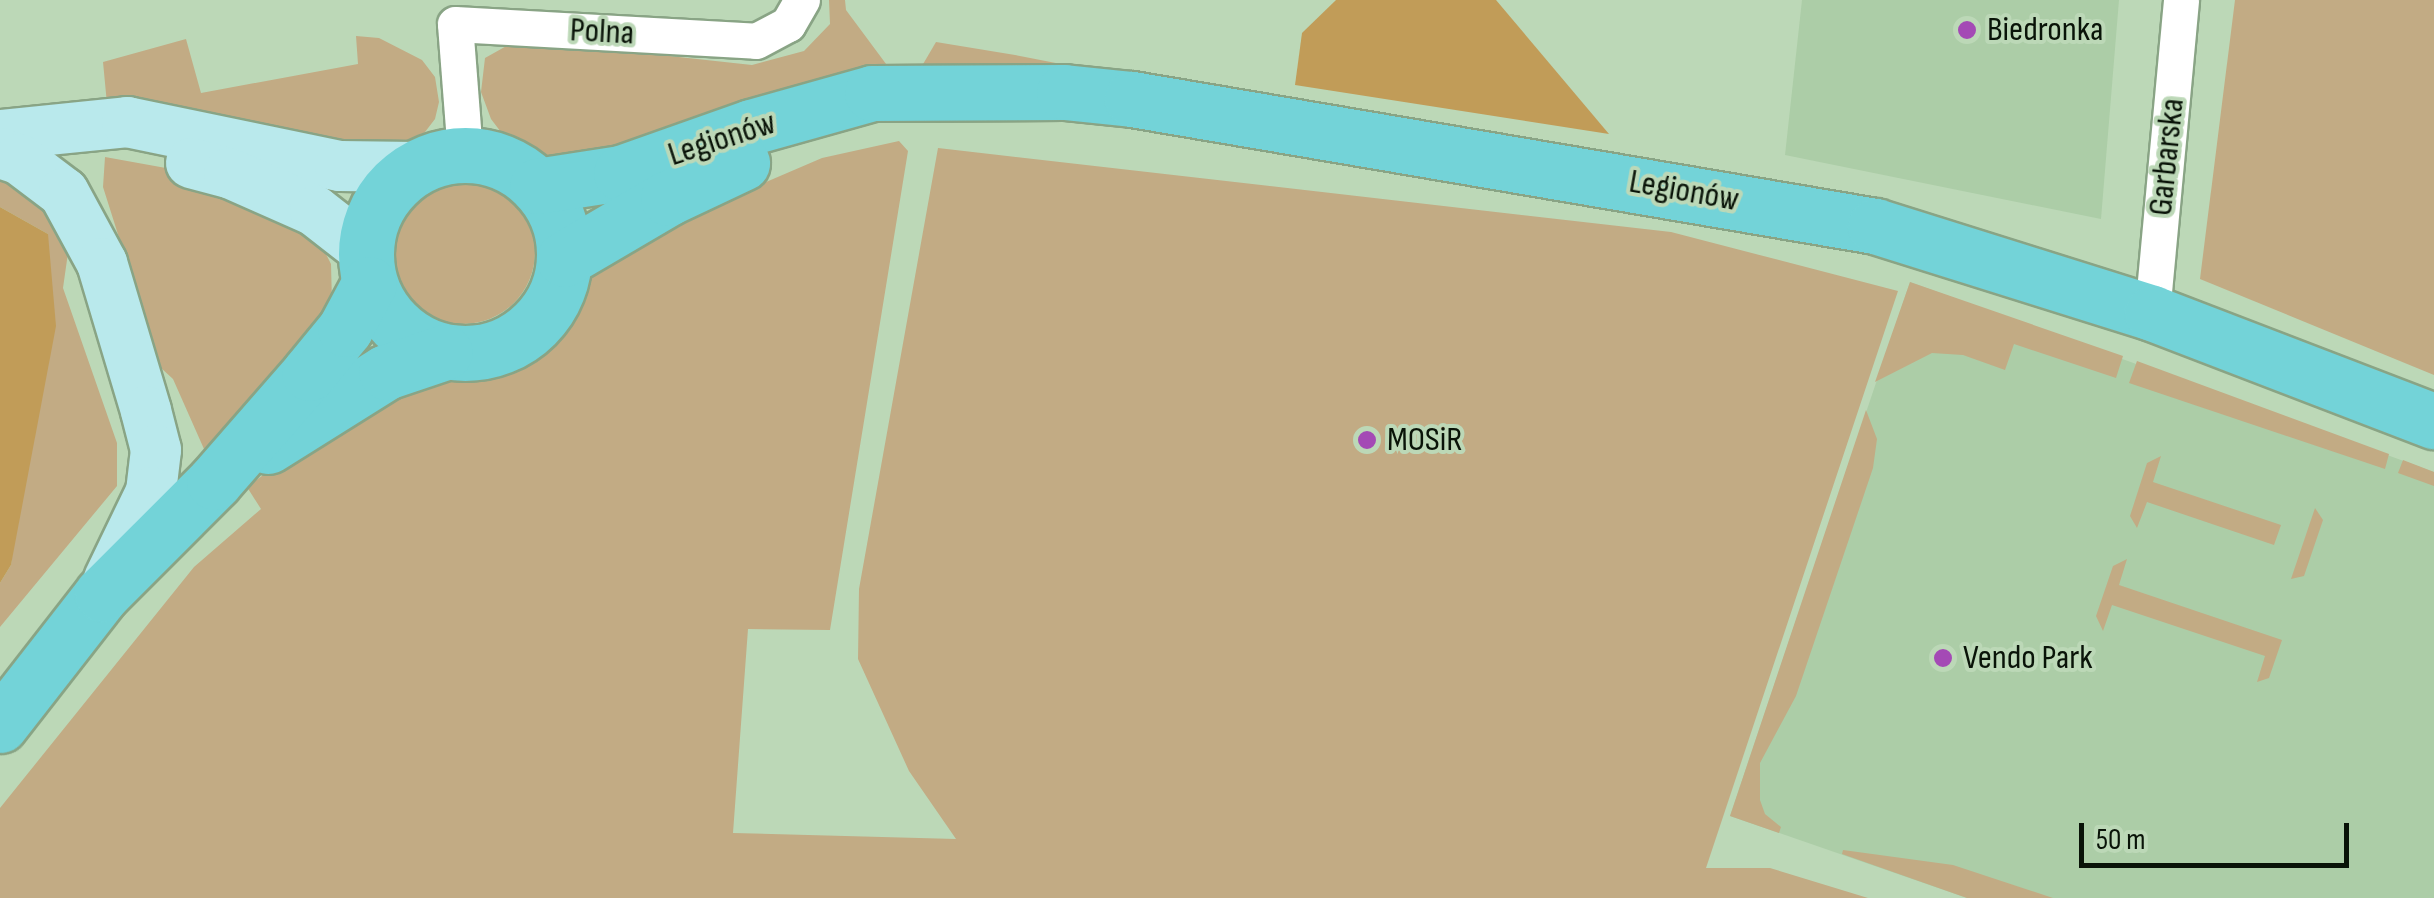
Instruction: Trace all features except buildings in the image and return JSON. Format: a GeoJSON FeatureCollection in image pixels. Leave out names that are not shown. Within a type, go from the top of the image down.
{"type":"FeatureCollection","features":[{"type":"Feature","properties":{"kind":"main road","name":"Legionów"},"geometry":{"type":"LineString","coordinates":[[538,186],[620,173],[751,127],[872,93],[1064,92],[1132,99],[1875,226],[2152,314],[2434,421]]}},
{"type":"Feature","properties":{"kind":"main road","name":"Legionów"},"geometry":{"type":"LineString","coordinates":[[564,260],[668,198],[794,139],[876,112],[907,94]]}},
{"type":"Feature","properties":{"kind":"main road"},"geometry":{"type":"LineString","coordinates":[[0,134],[127,122],[340,166],[492,158],[516,169],[538,186],[558,220],[564,260],[557,293],[538,322],[511,342],[478,353],[445,352],[420,343],[398,328],[367,267],[315,211],[229,173],[122,145],[93,128]]}},
{"type":"Feature","properties":{"kind":"main road"},"geometry":{"type":"LineString","coordinates":[[0,153],[19,158],[64,192],[102,263],[156,450],[151,492],[102,594]]}},
{"type":"Feature","properties":{"kind":"main road"},"geometry":{"type":"LineString","coordinates":[[0,725],[102,594],[214,482],[345,329],[367,267],[372,217],[389,188],[440,161]]}},
{"type":"Feature","properties":{"kind":"main road"},"geometry":{"type":"LineString","coordinates":[[214,482],[386,372],[445,352]]}},
{"type":"Feature","properties":{"kind":"street","name":"Polna"},"geometry":{"type":"LineString","coordinates":[[440,161],[455,24],[756,42],[788,24],[802,0]]}},
{"type":"Feature","properties":{"kind":"street","name":"Garbarska"},"geometry":{"type":"LineString","coordinates":[[2152,314],[2181,0]]}},
{"type":"Feature","properties":{"kind":"shaded area"},"geometry":{"type":"Polygon","coordinates":[[[829,0],[845,0],[846,10],[892,72],[574,170],[510,144],[491,119],[481,92],[485,58],[510,44],[587,47],[752,65],[804,51],[830,24],[829,0]]]}},
{"type":"Feature","properties":{"kind":"shaded area"},"geometry":{"type":"Polygon","coordinates":[[[1336,0],[1496,0],[1609,134],[1295,85],[1302,33],[1336,0]]]}},
{"type":"Feature","properties":{"kind":"shaded area"},"geometry":{"type":"Polygon","coordinates":[[[1802,0],[2119,0],[2101,219],[1785,155],[1802,0]]]}},
{"type":"Feature","properties":{"kind":"shaded area"},"geometry":{"type":"Polygon","coordinates":[[[2235,0],[2434,0],[2434,375],[2200,279],[2235,0]]]}},
{"type":"Feature","properties":{"kind":"shaded area"},"geometry":{"type":"Polygon","coordinates":[[[356,36],[379,38],[422,60],[435,77],[439,102],[435,119],[415,145],[396,153],[107,104],[103,62],[186,39],[201,93],[358,64],[356,36]]]}},
{"type":"Feature","properties":{"kind":"shaded area"},"geometry":{"type":"Polygon","coordinates":[[[936,42],[1015,55],[1066,65],[919,71],[936,42]]]}},
{"type":"Feature","properties":{"kind":"shaded area"},"geometry":{"type":"Polygon","coordinates":[[[899,141],[908,151],[830,630],[748,629],[733,833],[956,839],[909,771],[858,659],[859,589],[938,148],[1671,232],[1898,291],[1706,868],[1770,868],[1868,898],[0,898],[0,808],[194,567],[261,509],[247,487],[388,383],[424,373],[488,375],[525,358],[569,319],[592,273],[752,188],[822,158],[899,141]]]}},
{"type":"Feature","properties":{"kind":"shaded area"},"geometry":{"type":"Polygon","coordinates":[[[105,157],[188,172],[314,230],[331,264],[332,303],[319,339],[204,449],[173,379],[160,367],[103,187],[105,157]]]}},
{"type":"Feature","properties":{"kind":"shaded area"},"geometry":{"type":"Polygon","coordinates":[[[0,178],[22,182],[57,216],[68,253],[63,288],[117,443],[117,486],[0,627],[0,583],[11,565],[48,234],[0,207],[0,178]]]}},
{"type":"Feature","properties":{"kind":"shaded area"},"geometry":{"type":"Polygon","coordinates":[[[463,180],[491,185],[514,201],[530,224],[535,252],[530,280],[514,303],[491,319],[463,324],[435,319],[412,303],[396,280],[391,252],[396,224],[412,201],[435,185],[463,180]]]}},
{"type":"Feature","properties":{"kind":"shaded area"},"geometry":{"type":"Polygon","coordinates":[[[0,207],[48,234],[56,326],[11,565],[0,583],[0,207]]]}},
{"type":"Feature","properties":{"kind":"shaded area","name":"Vendo Park"},"geometry":{"type":"Polygon","coordinates":[[[1910,282],[2434,472],[2434,898],[1967,898],[1730,816],[1910,282]]]}},
{"type":"Feature","properties":{"kind":"shaded area"},"geometry":{"type":"Polygon","coordinates":[[[1910,282],[2123,356],[2116,378],[2014,344],[2005,370],[1963,355],[1932,353],[1875,382],[1910,282]]]}},
{"type":"Feature","properties":{"kind":"shaded area"},"geometry":{"type":"Polygon","coordinates":[[[2137,361],[2389,454],[2385,469],[2129,383],[2137,361]]]}},
{"type":"Feature","properties":{"kind":"shaded area"},"geometry":{"type":"Polygon","coordinates":[[[1866,410],[1877,439],[1873,468],[1796,696],[1760,763],[1760,800],[1765,814],[1781,827],[1779,833],[1730,816],[1866,410]]]}},
{"type":"Feature","properties":{"kind":"shaded area"},"geometry":{"type":"Polygon","coordinates":[[[2161,456],[2153,482],[2281,525],[2274,545],[2147,502],[2137,528],[2130,516],[2147,463],[2161,456]]]}},
{"type":"Feature","properties":{"kind":"shaded area"},"geometry":{"type":"Polygon","coordinates":[[[2403,460],[2434,472],[2434,486],[2398,473],[2403,460]]]}},
{"type":"Feature","properties":{"kind":"shaded area"},"geometry":{"type":"Polygon","coordinates":[[[2315,508],[2323,520],[2304,576],[2291,579],[2315,508]]]}},
{"type":"Feature","properties":{"kind":"shaded area"},"geometry":{"type":"Polygon","coordinates":[[[2127,559],[2119,585],[2282,640],[2269,678],[2257,682],[2265,656],[2112,605],[2103,631],[2096,616],[2113,566],[2127,559]]]}},
{"type":"Feature","properties":{"kind":"shaded area"},"geometry":{"type":"Polygon","coordinates":[[[1843,850],[1953,865],[2053,898],[1967,898],[1842,854],[1843,850]]]}},
{"type":"Feature","properties":{"kind":"place","name":"Biedronka"},"geometry":{"type":"Point","coordinates":[1967,30]}},
{"type":"Feature","properties":{"kind":"place","name":"MOSiR"},"geometry":{"type":"Point","coordinates":[1367,440]}},
{"type":"Feature","properties":{"kind":"place","name":"Vendo Park"},"geometry":{"type":"Point","coordinates":[1943,658]}}]}
